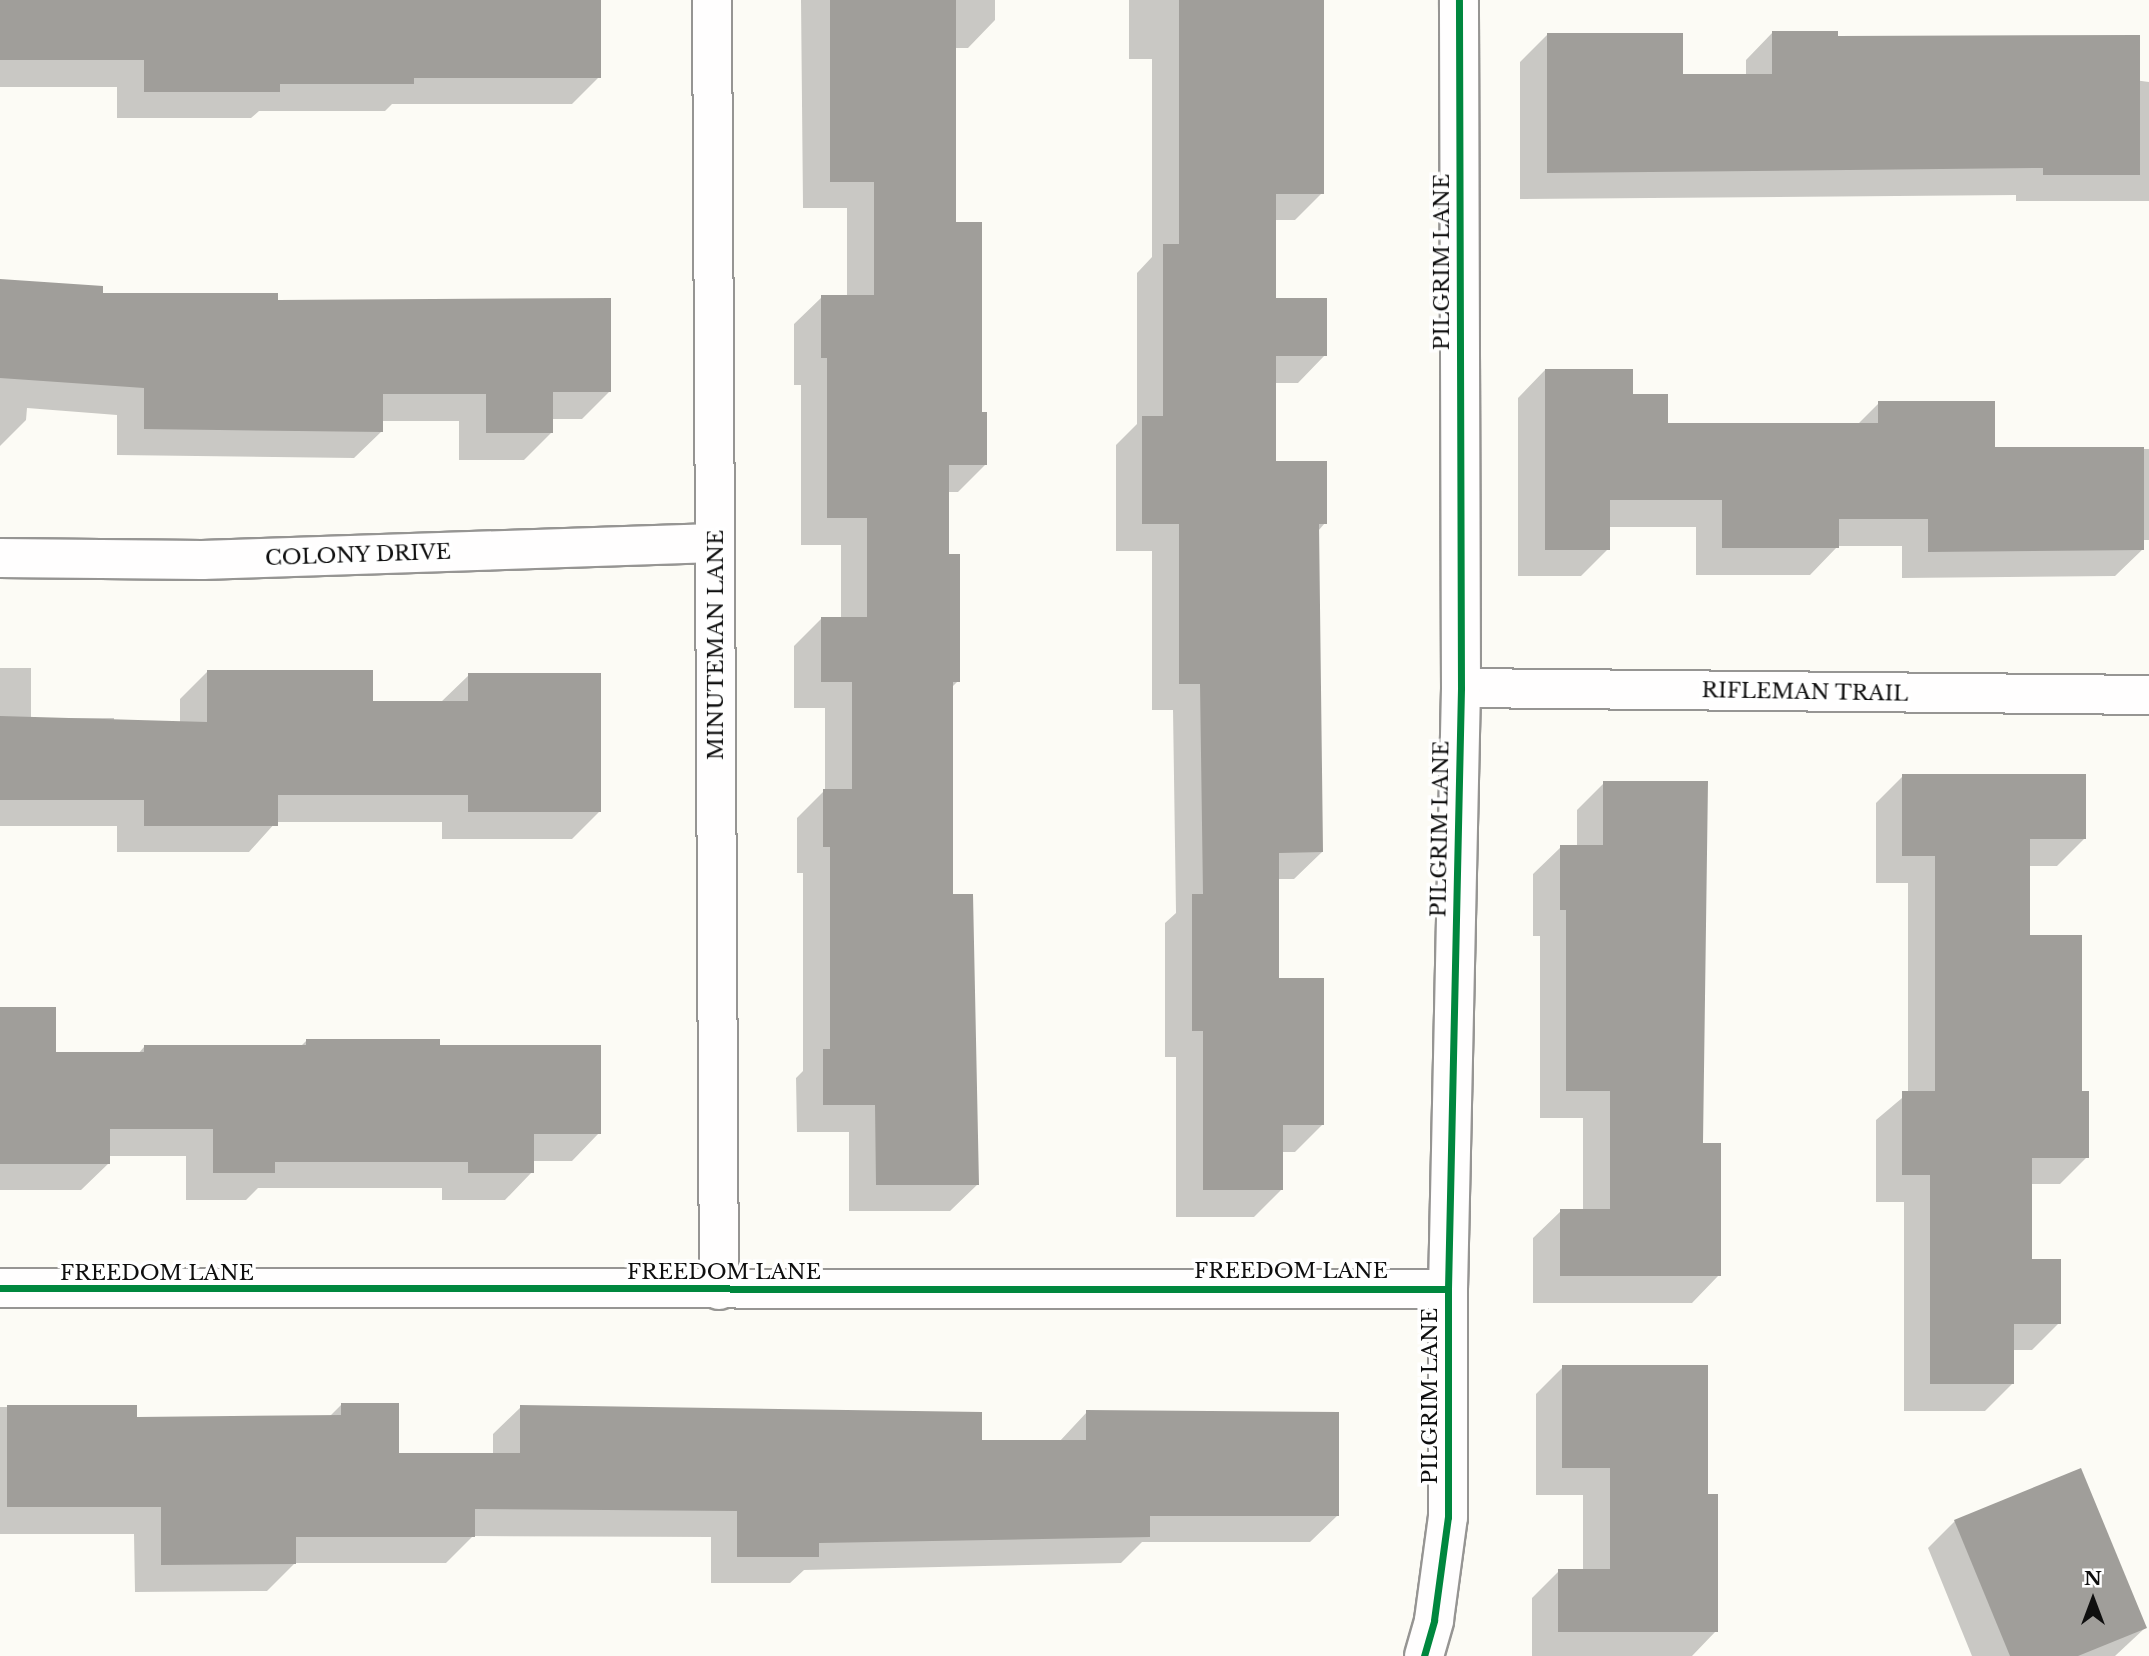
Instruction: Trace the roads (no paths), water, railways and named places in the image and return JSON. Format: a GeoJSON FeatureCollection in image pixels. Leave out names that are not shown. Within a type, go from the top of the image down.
{"type":"FeatureCollection","features":[{"type":"Feature","properties":{"kind":"street","name":"MINUTEMAN LANE"},"geometry":{"type":"LineString","coordinates":[[712,0],[719,1290]]}},
{"type":"Feature","properties":{"kind":"street","name":"PILGRIM LANE"},"geometry":{"type":"LineString","coordinates":[[1424,1656],[1434,1620],[1448,1517],[1448,1289],[1461,688],[1459,0]]}},
{"type":"Feature","properties":{"kind":"street","name":"COLONY DRIVE"},"geometry":{"type":"LineString","coordinates":[[0,558],[202,560],[715,543]]}},
{"type":"Feature","properties":{"kind":"street","name":"RIFLEMAN TRAIL"},"geometry":{"type":"LineString","coordinates":[[1461,688],[2149,695]]}},
{"type":"Feature","properties":{"kind":"street","name":"FREEDOM LANE"},"geometry":{"type":"LineString","coordinates":[[0,1288],[1448,1289]]}}]}
